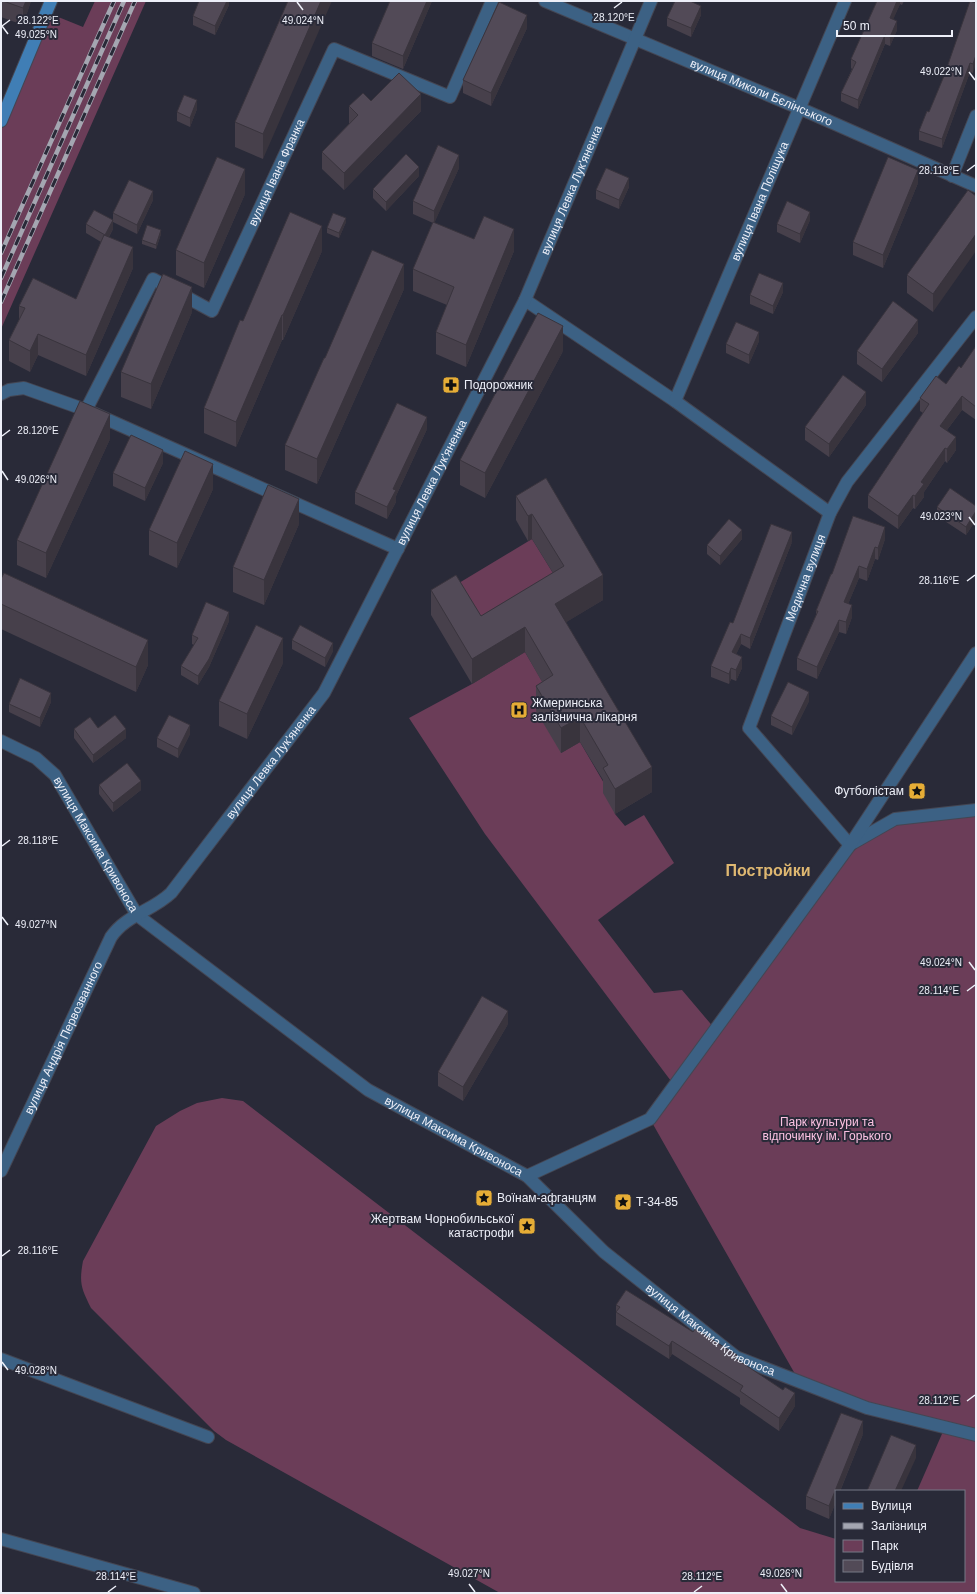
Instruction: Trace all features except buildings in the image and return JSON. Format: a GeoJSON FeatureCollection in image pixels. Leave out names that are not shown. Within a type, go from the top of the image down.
{"type":"FeatureCollection","features":[{"type":"Feature","properties":{"kind":"main road"},"geometry":{"type":"LineString","coordinates":[[1,121],[50,1]]}},
{"type":"Feature","properties":{"kind":"street","name":"вулиця Івана Франка"},"geometry":{"type":"LineString","coordinates":[[86,410],[153,279],[212,311],[334,49],[450,97],[492,1]]}},
{"type":"Feature","properties":{"kind":"street","name":"вулиця Миколи Бєлінського"},"geometry":{"type":"LineString","coordinates":[[545,1],[799,108],[976,186]]}},
{"type":"Feature","properties":{"kind":"street","name":"вулиця Левка Лук'яненка"},"geometry":{"type":"LineString","coordinates":[[137,914],[164,899],[178,885],[324,693],[525,300],[652,1]]}},
{"type":"Feature","properties":{"kind":"street","name":"вулиця Івана Поліщука"},"geometry":{"type":"LineString","coordinates":[[675,401],[845,1]]}},
{"type":"Feature","properties":{"kind":"street"},"geometry":{"type":"LineString","coordinates":[[952,176],[976,116]]}},
{"type":"Feature","properties":{"kind":"street"},"geometry":{"type":"LineString","coordinates":[[525,300],[675,401],[830,513]]}},
{"type":"Feature","properties":{"kind":"street","name":"Медична вулиця"},"geometry":{"type":"LineString","coordinates":[[850,845],[749,728],[830,513],[847,482],[976,317]]}},
{"type":"Feature","properties":{"kind":"street"},"geometry":{"type":"LineString","coordinates":[[1,394],[8,390],[24,388],[86,410],[398,550]]}},
{"type":"Feature","properties":{"kind":"street"},"geometry":{"type":"LineString","coordinates":[[527,1176],[650,1119],[850,845],[976,653]]}},
{"type":"Feature","properties":{"kind":"street","name":"вулиця Максима Кривоноса"},"geometry":{"type":"LineString","coordinates":[[1,741],[36,758],[55,775],[137,914],[368,1090],[527,1176],[604,1252],[736,1357],[867,1408],[976,1435]]}},
{"type":"Feature","properties":{"kind":"street"},"geometry":{"type":"LineString","coordinates":[[850,845],[895,819],[976,810]]}},
{"type":"Feature","properties":{"kind":"street","name":"вулиця Андрія Первозванного"},"geometry":{"type":"LineString","coordinates":[[1,1171],[111,937],[122,924],[137,914]]}},
{"type":"Feature","properties":{"kind":"street"},"geometry":{"type":"LineString","coordinates":[[1,1359],[208,1437]]}},
{"type":"Feature","properties":{"kind":"street"},"geometry":{"type":"LineString","coordinates":[[1,1539],[194,1593]]}},
{"type":"Feature","properties":{"kind":"green space"},"geometry":{"type":"Polygon","coordinates":[[[95,1],[146,1],[1,329],[1,115],[46,12],[83,27],[95,1]]]}},
{"type":"Feature","properties":{"kind":"green space"},"geometry":{"type":"Polygon","coordinates":[[[532,539],[564,591],[481,641],[449,589],[532,539]]]}},
{"type":"Feature","properties":{"kind":"green space","name":"Парк культури та відпочинку ім. Горького"},"geometry":{"type":"Polygon","coordinates":[[[525,652],[553,700],[561,753],[580,742],[608,790],[615,814],[625,826],[644,815],[674,863],[598,920],[654,993],[682,990],[715,1029],[850,845],[895,819],[976,810],[976,1593],[500,1593],[226,1440],[214,1431],[91,1308],[83,1290],[81,1280],[83,1261],[156,1126],[180,1111],[197,1103],[222,1098],[243,1101],[800,1528],[835,1539],[835,1582],[965,1582],[965,1490],[917,1490],[945,1427],[799,1381],[650,1119],[674,1085],[485,834],[409,718],[472,684],[525,652]]]}},
{"type":"Feature","properties":{"kind":"railway"},"geometry":{"type":"LineString","coordinates":[[1,253],[114,1]]}},
{"type":"Feature","properties":{"kind":"railway"},"geometry":{"type":"LineString","coordinates":[[1,278],[124,1]]}},
{"type":"Feature","properties":{"kind":"railway"},"geometry":{"type":"LineString","coordinates":[[1,302],[135,1]]}},
{"type":"Feature","properties":{"kind":"place","name":"Подорожник"},"geometry":{"type":"Point","coordinates":[451,385]}},
{"type":"Feature","properties":{"kind":"place","name":"Жмеринська залізнична лікарня"},"geometry":{"type":"Point","coordinates":[519,710]}},
{"type":"Feature","properties":{"kind":"place","name":"Футболістам"},"geometry":{"type":"Point","coordinates":[917,791]}},
{"type":"Feature","properties":{"kind":"place","name":"Воїнам-афганцям"},"geometry":{"type":"Point","coordinates":[484,1198]}},
{"type":"Feature","properties":{"kind":"place","name":"Т-34-85"},"geometry":{"type":"Point","coordinates":[623,1202]}},
{"type":"Feature","properties":{"kind":"place","name":"Жертвам Чорнобильської катастрофи"},"geometry":{"type":"Point","coordinates":[527,1226]}},
{"type":"Feature","properties":{"kind":"district","name":"Постройки"},"geometry":{"type":"Point","coordinates":[768,870]}}]}
